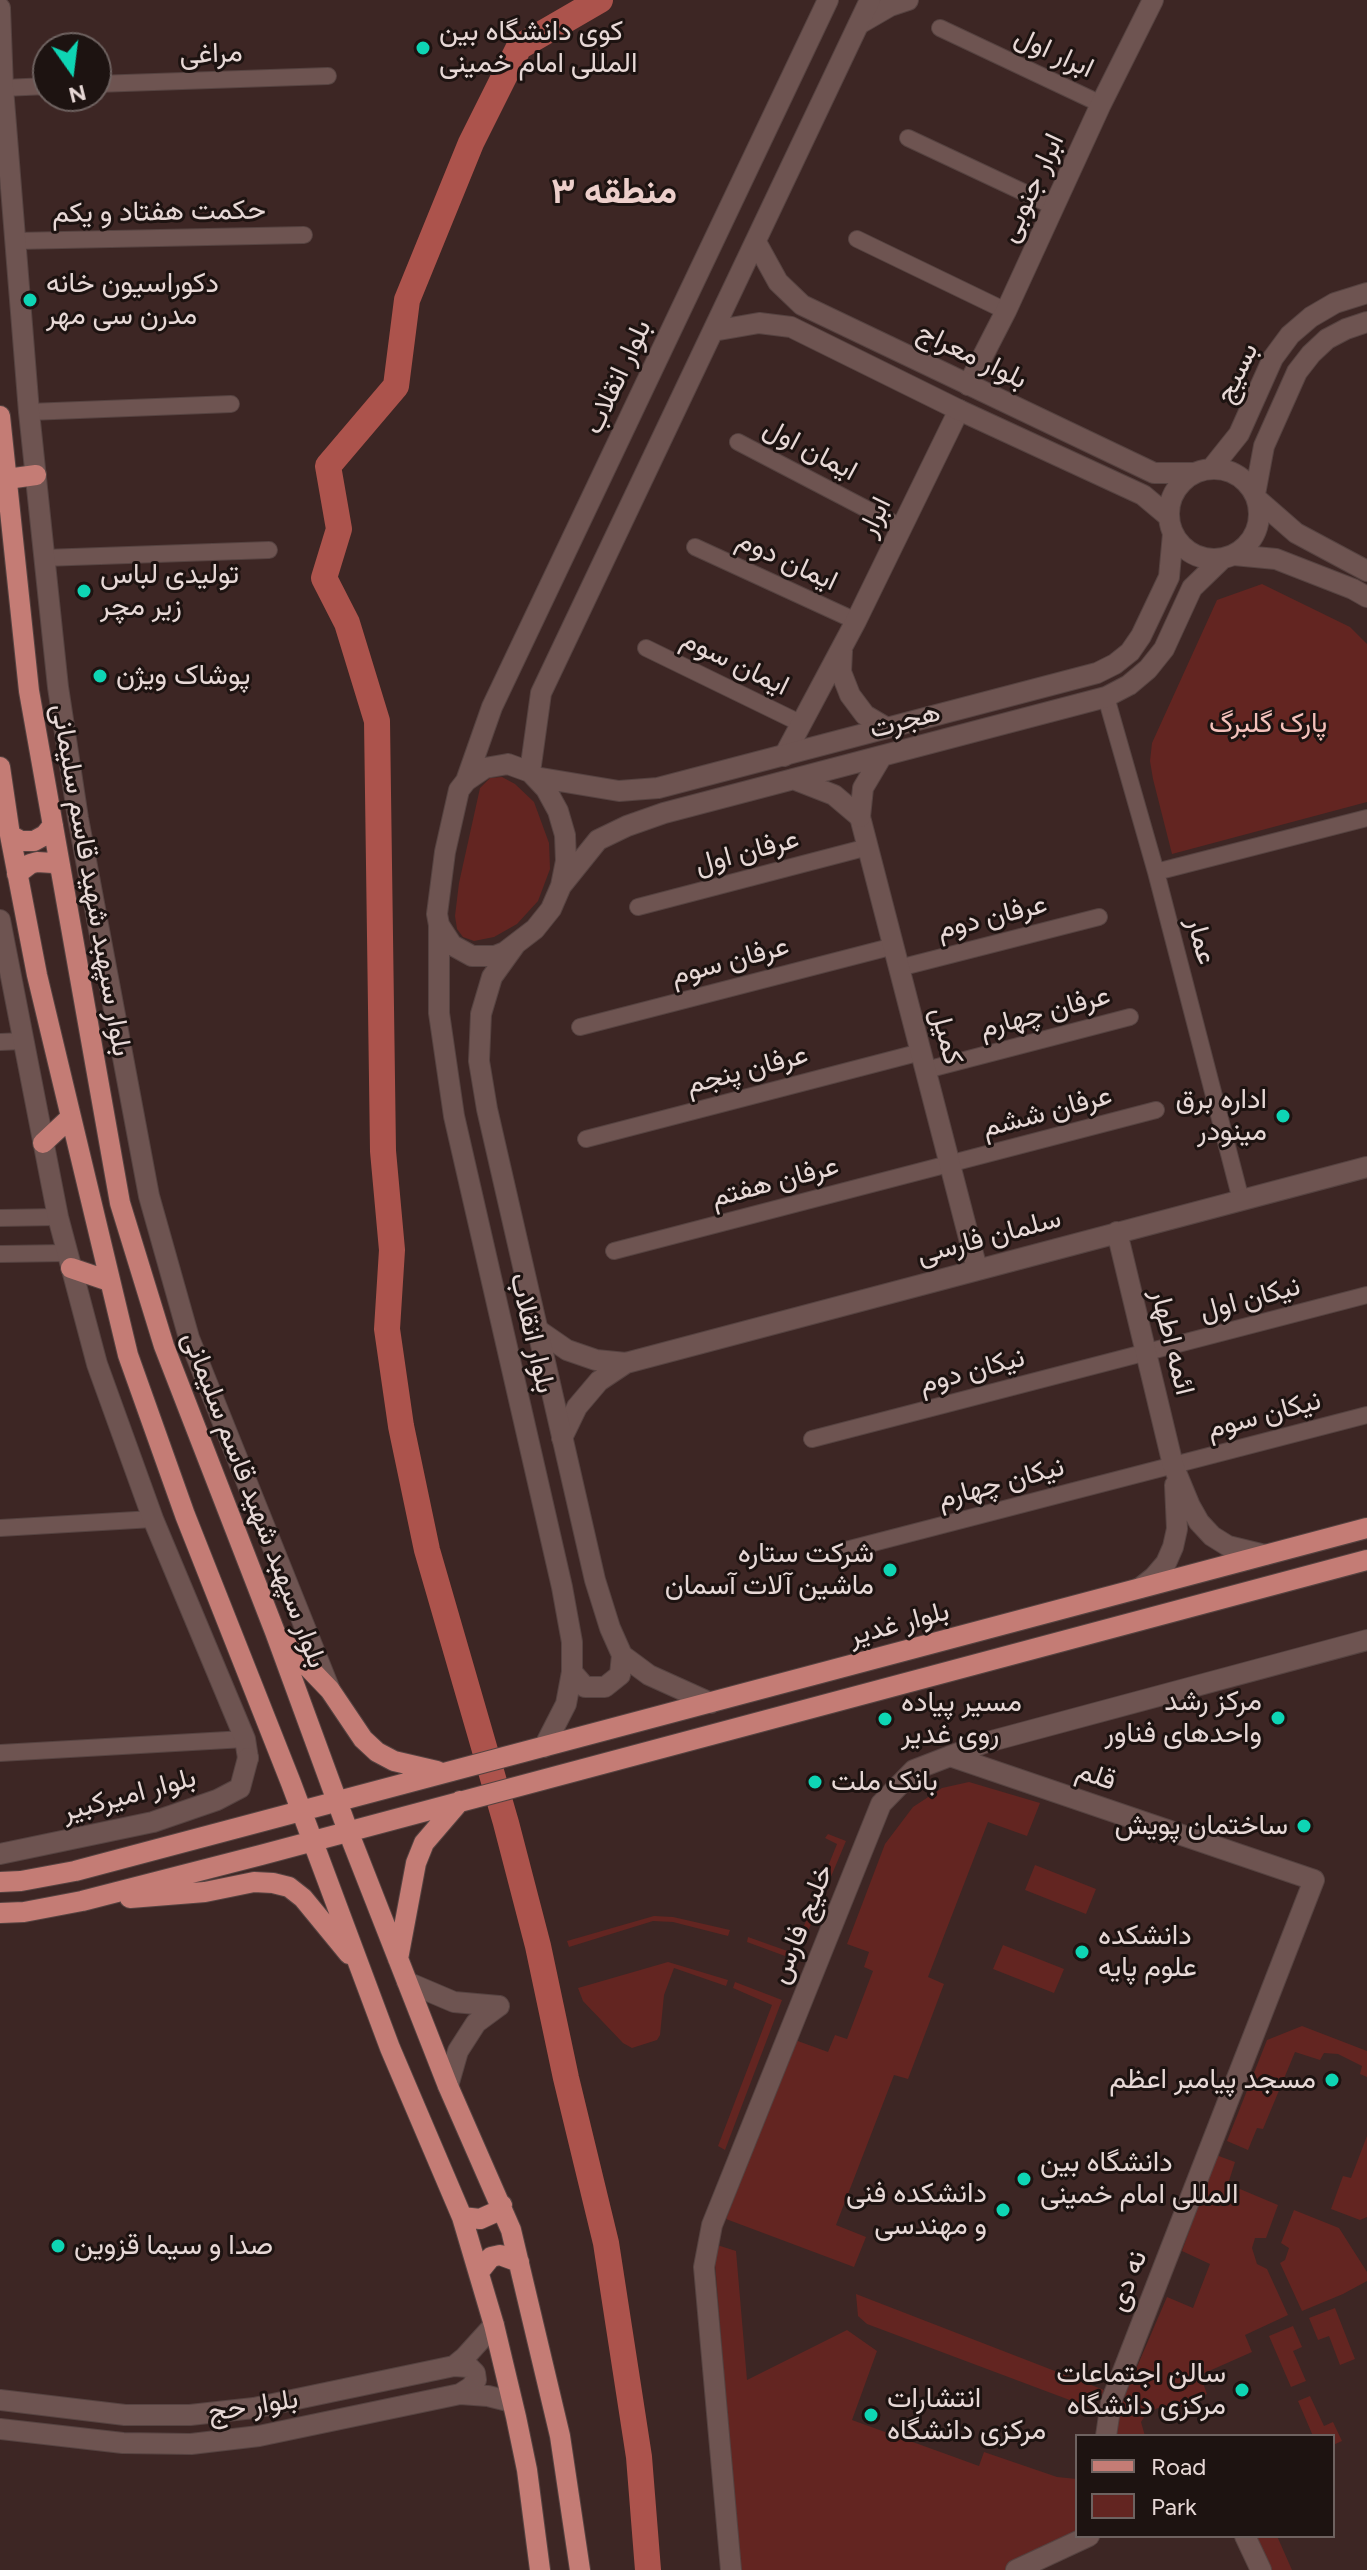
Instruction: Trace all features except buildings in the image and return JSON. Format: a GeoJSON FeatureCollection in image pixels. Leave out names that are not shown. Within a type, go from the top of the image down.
{"type":"FeatureCollection","features":[{"type":"Feature","properties":{"kind":"main road","name":"بلوار انقلاب"},"geometry":{"type":"LineString","coordinates":[[466,781],[492,707],[828,0]]}},
{"type":"Feature","properties":{"kind":"main road"},"geometry":{"type":"LineString","coordinates":[[533,774],[541,693],[870,0]]}},
{"type":"Feature","properties":{"kind":"main road"},"geometry":{"type":"LineString","coordinates":[[859,24],[890,6],[908,0]]}},
{"type":"Feature","properties":{"kind":"main road","name":"ابرار جنوبی"},"geometry":{"type":"LineString","coordinates":[[968,385],[1006,311],[1149,5]]}},
{"type":"Feature","properties":{"kind":"main road"},"geometry":{"type":"LineString","coordinates":[[0,8],[3,88],[29,412],[58,687],[76,804],[149,1196],[189,1338],[330,1690]]}},
{"type":"Feature","properties":{"kind":"main road","name":"بلوار معراج"},"geometry":{"type":"LineString","coordinates":[[756,242],[778,282],[802,305],[1154,473],[1203,471]]}},
{"type":"Feature","properties":{"kind":"main road","name":"بسیج"},"geometry":{"type":"LineString","coordinates":[[1203,471],[1239,434],[1273,358],[1290,335],[1311,317],[1335,303],[1367,293]]}},
{"type":"Feature","properties":{"kind":"main road"},"geometry":{"type":"LineString","coordinates":[[791,327],[792,314],[802,305]]}},
{"type":"Feature","properties":{"kind":"main road","name":"بسیج"},"geometry":{"type":"LineString","coordinates":[[1256,497],[1264,446],[1297,372],[1327,339],[1367,322]]}},
{"type":"Feature","properties":{"kind":"main road","name":"بلوار معراج"},"geometry":{"type":"LineString","coordinates":[[713,331],[759,323],[791,327],[959,410],[1143,495],[1171,525]]}},
{"type":"Feature","properties":{"kind":"main road","name":"ابرار"},"geometry":{"type":"LineString","coordinates":[[784,756],[856,621],[959,410]]}},
{"type":"Feature","properties":{"kind":"main road","name":"بلوار سپهبد شهید قاسم سلیمانی"},"geometry":{"type":"LineString","coordinates":[[0,416],[29,691],[120,1203],[164,1346],[348,1831],[448,2086],[502,2205],[519,2262],[560,2436],[580,2570]]}},
{"type":"Feature","properties":{"kind":"main road"},"geometry":{"type":"LineString","coordinates":[[1367,571],[1296,533],[1256,497],[1244,480],[1229,471],[1203,471],[1180,484],[1171,499],[1171,525],[1182,546],[1194,555],[1208,559],[1229,556],[1276,559],[1367,597]]}},
{"type":"Feature","properties":{"kind":"main road"},"geometry":{"type":"LineString","coordinates":[[7,479],[36,475]]}},
{"type":"Feature","properties":{"kind":"main road"},"geometry":{"type":"LineString","coordinates":[[1229,556],[1251,541],[1259,521],[1256,497]]}},
{"type":"Feature","properties":{"kind":"main road","name":"هجرت"},"geometry":{"type":"LineString","coordinates":[[533,774],[619,791],[645,789],[784,756],[1097,673],[1130,652],[1141,636],[1169,577],[1171,525]]}},
{"type":"Feature","properties":{"kind":"main road","name":"هجرت"},"geometry":{"type":"LineString","coordinates":[[561,886],[598,840],[664,813],[1106,697],[1129,685],[1148,669],[1164,649],[1192,588],[1229,556]]}},
{"type":"Feature","properties":{"kind":"main road"},"geometry":{"type":"LineString","coordinates":[[842,647],[841,672],[850,695],[865,715],[887,728]]}},
{"type":"Feature","properties":{"kind":"main road"},"geometry":{"type":"LineString","coordinates":[[1097,673],[1106,697]]}},
{"type":"Feature","properties":{"kind":"main road"},"geometry":{"type":"LineString","coordinates":[[860,817],[863,788],[882,756]]}},
{"type":"Feature","properties":{"kind":"main road"},"geometry":{"type":"LineString","coordinates":[[508,764],[533,774],[558,811],[565,835],[566,861],[561,886],[551,909],[535,929],[515,945],[495,956],[472,956],[452,945],[439,925],[437,914],[445,852],[459,790],[475,773],[496,765],[508,764]]}},
{"type":"Feature","properties":{"kind":"main road"},"geometry":{"type":"LineString","coordinates":[[0,767],[37,975],[128,1355],[185,1515],[390,2048],[462,2217],[494,2325],[512,2402],[527,2470],[540,2570]]}},
{"type":"Feature","properties":{"kind":"main road"},"geometry":{"type":"LineString","coordinates":[[793,779],[834,795],[860,817]]}},
{"type":"Feature","properties":{"kind":"main road","name":"کمیل"},"geometry":{"type":"LineString","coordinates":[[860,817],[977,1269]]}},
{"type":"Feature","properties":{"kind":"main road"},"geometry":{"type":"LineString","coordinates":[[10,835],[21,841],[34,841],[45,835],[53,825]]}},
{"type":"Feature","properties":{"kind":"main road"},"geometry":{"type":"LineString","coordinates":[[17,874],[37,862],[53,863],[60,867]]}},
{"type":"Feature","properties":{"kind":"main road"},"geometry":{"type":"LineString","coordinates":[[0,920],[58,1217],[97,1364],[153,1519],[246,1748]]}},
{"type":"Feature","properties":{"kind":"main road","name":"بلوار انقلاب"},"geometry":{"type":"LineString","coordinates":[[439,925],[439,1013],[454,1116],[572,1642],[572,1672],[566,1704],[544,1747]]}},
{"type":"Feature","properties":{"kind":"main road","name":"بلوار انقلاب"},"geometry":{"type":"LineString","coordinates":[[515,945],[492,977],[481,1014],[479,1061],[487,1109],[595,1580],[622,1655]]}},
{"type":"Feature","properties":{"kind":"main road"},"geometry":{"type":"LineString","coordinates":[[43,1143],[71,1117]]}},
{"type":"Feature","properties":{"kind":"main road","name":"سلمان فارسی"},"geometry":{"type":"LineString","coordinates":[[562,1438],[577,1407],[599,1381],[626,1363],[1367,1167]]}},
{"type":"Feature","properties":{"kind":"main road","name":"ائمه اطهار"},"geometry":{"type":"LineString","coordinates":[[1117,1232],[1173,1465],[1190,1506],[1212,1536],[1237,1549],[1265,1555]]}},
{"type":"Feature","properties":{"kind":"main road"},"geometry":{"type":"LineString","coordinates":[[69,1260],[109,1281]]}},
{"type":"Feature","properties":{"kind":"main road","name":"سلمان فارسی"},"geometry":{"type":"LineString","coordinates":[[538,1330],[567,1350],[596,1360],[626,1363]]}},
{"type":"Feature","properties":{"kind":"main road","name":"ائمه اطهار"},"geometry":{"type":"LineString","coordinates":[[1140,1588],[1160,1570],[1173,1547],[1177,1529],[1173,1465]]}},
{"type":"Feature","properties":{"kind":"main road","name":"بلوار غدیر"},"geometry":{"type":"LineString","coordinates":[[251,1823],[1367,1528]]}},
{"type":"Feature","properties":{"kind":"main road","name":"بلوار غدیر"},"geometry":{"type":"LineString","coordinates":[[261,1855],[1367,1560]]}},
{"type":"Feature","properties":{"kind":"main road"},"geometry":{"type":"LineString","coordinates":[[275,1632],[330,1690],[363,1739],[377,1752],[394,1761],[448,1772]]}},
{"type":"Feature","properties":{"kind":"main road","name":"خلیج فارس"},"geometry":{"type":"LineString","coordinates":[[731,2570],[704,2267],[712,2225],[881,1804],[914,1770],[984,1743],[1367,1640]]}},
{"type":"Feature","properties":{"kind":"main road"},"geometry":{"type":"LineString","coordinates":[[572,1672],[585,1687],[605,1687],[620,1675],[622,1655]]}},
{"type":"Feature","properties":{"kind":"main road"},"geometry":{"type":"LineString","coordinates":[[622,1655],[649,1675],[711,1703]]}},
{"type":"Feature","properties":{"kind":"main road","name":"بلوار امیرکبیر"},"geometry":{"type":"LineString","coordinates":[[0,1854],[153,1822],[217,1800],[240,1788],[246,1748]]}},
{"type":"Feature","properties":{"kind":"main road","name":"قلم"},"geometry":{"type":"LineString","coordinates":[[950,1756],[1314,1880]]}},
{"type":"Feature","properties":{"kind":"main road"},"geometry":{"type":"LineString","coordinates":[[390,1786],[382,1795],[384,1809],[390,1816],[399,1816]]}},
{"type":"Feature","properties":{"kind":"main road"},"geometry":{"type":"LineString","coordinates":[[398,1959],[416,1863],[424,1843],[460,1801]]}},
{"type":"Feature","properties":{"kind":"main road"},"geometry":{"type":"LineString","coordinates":[[0,1882],[75,1871],[251,1823],[275,1822],[283,1833],[279,1847],[261,1855],[82,1901],[24,1912],[0,1913]]}},
{"type":"Feature","properties":{"kind":"main road","name":"نه دی"},"geometry":{"type":"LineString","coordinates":[[1106,2434],[1111,2402],[1314,1880]]}},
{"type":"Feature","properties":{"kind":"main road"},"geometry":{"type":"LineString","coordinates":[[82,1901],[205,1892],[254,1882],[273,1883],[289,1887],[303,1898],[362,1970]]}},
{"type":"Feature","properties":{"kind":"main road"},"geometry":{"type":"LineString","coordinates":[[407,1982],[454,2002],[499,2006],[476,2023],[458,2051],[448,2086]]}},
{"type":"Feature","properties":{"kind":"main road"},"geometry":{"type":"LineString","coordinates":[[462,2217],[480,2219],[498,2211],[502,2205]]}},
{"type":"Feature","properties":{"kind":"main road"},"geometry":{"type":"LineString","coordinates":[[479,2272],[484,2263],[500,2255],[519,2262]]}},
{"type":"Feature","properties":{"kind":"main road"},"geometry":{"type":"LineString","coordinates":[[454,2366],[494,2325]]}},
{"type":"Feature","properties":{"kind":"main road"},"geometry":{"type":"LineString","coordinates":[[454,2366],[469,2367],[475,2373],[476,2380],[460,2394]]}},
{"type":"Feature","properties":{"kind":"main road","name":"بلوار حج"},"geometry":{"type":"LineString","coordinates":[[0,2400],[125,2415],[190,2415],[254,2408],[454,2366]]}},
{"type":"Feature","properties":{"kind":"main road","name":"بلوار حج"},"geometry":{"type":"LineString","coordinates":[[0,2429],[123,2443],[191,2444],[259,2436],[460,2394],[512,2402]]}},
{"type":"Feature","properties":{"kind":"main road"},"geometry":{"type":"LineString","coordinates":[[1016,2570],[1085,2538]]}},
{"type":"Feature","properties":{"kind":"main road"},"geometry":{"type":"LineString","coordinates":[[1246,2538],[1261,2570]]}},
{"type":"Feature","properties":{"kind":"street","name":"ابرار اول"},"geometry":{"type":"LineString","coordinates":[[940,28],[1101,104]]}},
{"type":"Feature","properties":{"kind":"street","name":"مراغی"},"geometry":{"type":"LineString","coordinates":[[112,83],[328,76]]}},
{"type":"Feature","properties":{"kind":"street"},"geometry":{"type":"LineString","coordinates":[[3,88],[32,87]]}},
{"type":"Feature","properties":{"kind":"street"},"geometry":{"type":"LineString","coordinates":[[908,138],[1055,207]]}},
{"type":"Feature","properties":{"kind":"street","name":"حکمت هفتاد و یکم"},"geometry":{"type":"LineString","coordinates":[[15,241],[304,235]]}},
{"type":"Feature","properties":{"kind":"street"},"geometry":{"type":"LineString","coordinates":[[857,239],[1006,311]]}},
{"type":"Feature","properties":{"kind":"street"},"geometry":{"type":"LineString","coordinates":[[29,412],[231,404]]}},
{"type":"Feature","properties":{"kind":"street","name":"ایمان اول"},"geometry":{"type":"LineString","coordinates":[[738,442],[901,527]]}},
{"type":"Feature","properties":{"kind":"street","name":"ایمان دوم"},"geometry":{"type":"LineString","coordinates":[[695,547],[856,621]]}},
{"type":"Feature","properties":{"kind":"street"},"geometry":{"type":"LineString","coordinates":[[44,558],[269,550]]}},
{"type":"Feature","properties":{"kind":"street","name":"ایمان سوم"},"geometry":{"type":"LineString","coordinates":[[646,648],[802,724]]}},
{"type":"Feature","properties":{"kind":"street","name":"عمار"},"geometry":{"type":"LineString","coordinates":[[1106,697],[1156,872],[1241,1200]]}},
{"type":"Feature","properties":{"kind":"street"},"geometry":{"type":"LineString","coordinates":[[1156,872],[1367,818]]}},
{"type":"Feature","properties":{"kind":"street","name":"عرفان اول"},"geometry":{"type":"LineString","coordinates":[[638,907],[868,847]]}},
{"type":"Feature","properties":{"kind":"street","name":"عرفان دوم"},"geometry":{"type":"LineString","coordinates":[[899,968],[1099,917]]}},
{"type":"Feature","properties":{"kind":"street","name":"عرفان سوم"},"geometry":{"type":"LineString","coordinates":[[580,1027],[894,946]]}},
{"type":"Feature","properties":{"kind":"street","name":"عرفان چهارم"},"geometry":{"type":"LineString","coordinates":[[924,1061],[1130,1017]]}},
{"type":"Feature","properties":{"kind":"street"},"geometry":{"type":"LineString","coordinates":[[0,1042],[23,1041]]}},
{"type":"Feature","properties":{"kind":"street","name":"عرفان پنجم"},"geometry":{"type":"LineString","coordinates":[[586,1139],[924,1061]]}},
{"type":"Feature","properties":{"kind":"street","name":"عرفان ششم"},"geometry":{"type":"LineString","coordinates":[[950,1164],[1156,1110]]}},
{"type":"Feature","properties":{"kind":"street","name":"عرفان هفتم"},"geometry":{"type":"LineString","coordinates":[[614,1251],[950,1164]]}},
{"type":"Feature","properties":{"kind":"street"},"geometry":{"type":"LineString","coordinates":[[0,1218],[58,1217]]}},
{"type":"Feature","properties":{"kind":"street"},"geometry":{"type":"LineString","coordinates":[[0,1254],[69,1260]]}},
{"type":"Feature","properties":{"kind":"street","name":"نیکان اول"},"geometry":{"type":"LineString","coordinates":[[1146,1352],[1367,1295]]}},
{"type":"Feature","properties":{"kind":"street","name":"نیکان دوم"},"geometry":{"type":"LineString","coordinates":[[812,1439],[1146,1352]]}},
{"type":"Feature","properties":{"kind":"street","name":"نیکان سوم"},"geometry":{"type":"LineString","coordinates":[[1173,1465],[1367,1415]]}},
{"type":"Feature","properties":{"kind":"street","name":"نیکان چهارم"},"geometry":{"type":"LineString","coordinates":[[842,1551],[1173,1465]]}},
{"type":"Feature","properties":{"kind":"street"},"geometry":{"type":"LineString","coordinates":[[0,1528],[153,1519]]}},
{"type":"Feature","properties":{"kind":"street"},"geometry":{"type":"LineString","coordinates":[[0,1753],[246,1748]]}},
{"type":"Feature","properties":{"kind":"green space","name":"پارک گلبرگ"},"geometry":{"type":"Polygon","coordinates":[[[1262,584],[1350,627],[1367,644],[1367,802],[1172,854],[1153,779],[1150,761],[1152,743],[1217,600],[1262,584]]]}},
{"type":"Feature","properties":{"kind":"green space"},"geometry":{"type":"Polygon","coordinates":[[[502,777],[515,784],[534,802],[549,843],[550,869],[538,901],[517,924],[494,937],[474,941],[463,937],[457,929],[455,916],[459,883],[480,788],[490,778],[502,777]]]}},
{"type":"Feature","properties":{"kind":"green space"},"geometry":{"type":"Polygon","coordinates":[[[969,1782],[1040,1803],[1027,1836],[988,1822],[928,1977],[944,1984],[908,2079],[894,2075],[836,2225],[866,2237],[854,2267],[726,2219],[795,2040],[828,2052],[835,2035],[847,2039],[873,1971],[864,1967],[869,1952],[847,1944],[885,1844],[913,1807],[942,1788],[969,1782]]]}},
{"type":"Feature","properties":{"kind":"green space"},"geometry":{"type":"Polygon","coordinates":[[[828,1834],[846,1841],[796,1960],[747,1942],[748,1937],[793,1953],[837,1844],[825,1838],[828,1834]]]}},
{"type":"Feature","properties":{"kind":"green space"},"geometry":{"type":"Polygon","coordinates":[[[1035,1865],[1096,1889],[1086,1914],[1025,1890],[1035,1865]]]}},
{"type":"Feature","properties":{"kind":"green space"},"geometry":{"type":"Polygon","coordinates":[[[654,1916],[673,1917],[730,1930],[728,1936],[673,1922],[653,1921],[569,1947],[567,1941],[654,1916]]]}},
{"type":"Feature","properties":{"kind":"green space"},"geometry":{"type":"Polygon","coordinates":[[[1003,1945],[1064,1969],[1054,1993],[993,1969],[1003,1945]]]}},
{"type":"Feature","properties":{"kind":"green space"},"geometry":{"type":"Polygon","coordinates":[[[668,1962],[728,1980],[726,1986],[674,1968],[664,1995],[660,2035],[657,2040],[632,2048],[623,2043],[583,2001],[578,1988],[668,1962]]]}},
{"type":"Feature","properties":{"kind":"green space"},"geometry":{"type":"Polygon","coordinates":[[[735,1982],[782,2000],[725,2150],[718,2146],[772,2005],[733,1988],[735,1982]]]}},
{"type":"Feature","properties":{"kind":"green space"},"geometry":{"type":"Polygon","coordinates":[[[1302,2026],[1367,2051],[1367,2077],[1360,2074],[1362,2066],[1338,2054],[1324,2053],[1320,2060],[1295,2052],[1263,2129],[1257,2128],[1248,2150],[1227,2141],[1267,2040],[1302,2026]]]}},
{"type":"Feature","properties":{"kind":"green space"},"geometry":{"type":"Polygon","coordinates":[[[1367,2136],[1367,2217],[1360,2220],[1331,2209],[1343,2176],[1351,2178],[1367,2136]]]}},
{"type":"Feature","properties":{"kind":"green space"},"geometry":{"type":"Polygon","coordinates":[[[1216,2155],[1235,2162],[1228,2184],[1278,2205],[1266,2238],[1255,2238],[1252,2248],[1257,2264],[1267,2269],[1288,2315],[1245,2335],[1252,2352],[1200,2375],[1207,2394],[1169,2413],[1164,2405],[1146,2414],[1141,2422],[1144,2434],[1114,2434],[1121,2404],[1167,2297],[1193,2308],[1210,2264],[1182,2251],[1216,2155]]]}},
{"type":"Feature","properties":{"kind":"green space"},"geometry":{"type":"Polygon","coordinates":[[[1294,2210],[1339,2228],[1367,2272],[1367,2281],[1302,2311],[1280,2263],[1285,2260],[1289,2248],[1281,2243],[1294,2210]]]}},
{"type":"Feature","properties":{"kind":"green space"},"geometry":{"type":"Polygon","coordinates":[[[717,2245],[736,2251],[747,2380],[847,2330],[877,2351],[852,2420],[979,2466],[984,2452],[1057,2477],[1075,2479],[1075,2537],[1007,2570],[740,2570],[715,2263],[717,2245]]]}},
{"type":"Feature","properties":{"kind":"green space"},"geometry":{"type":"Polygon","coordinates":[[[856,2294],[1104,2390],[1101,2397],[1096,2395],[1091,2408],[867,2324],[858,2316],[856,2294]]]}},
{"type":"Feature","properties":{"kind":"green space"},"geometry":{"type":"Polygon","coordinates":[[[1335,2308],[1355,2359],[1340,2365],[1329,2336],[1318,2340],[1309,2318],[1335,2308]]]}},
{"type":"Feature","properties":{"kind":"green space"},"geometry":{"type":"Polygon","coordinates":[[[1293,2326],[1302,2347],[1293,2351],[1306,2381],[1291,2387],[1269,2336],[1293,2326]]]}},
{"type":"Feature","properties":{"kind":"green space"},"geometry":{"type":"Polygon","coordinates":[[[1310,2396],[1324,2426],[1333,2422],[1342,2441],[1335,2444],[1335,2434],[1312,2434],[1298,2401],[1310,2396]]]}},
{"type":"Feature","properties":{"kind":"green space"},"geometry":{"type":"Polygon","coordinates":[[[1257,2538],[1278,2538],[1292,2570],[1272,2570],[1257,2538]]]}},
{"type":"Feature","properties":{"kind":"waterway"},"geometry":{"type":"LineString","coordinates":[[600,0],[519,47],[471,143],[407,300],[396,386],[328,466],[339,529],[324,578],[347,623],[377,721],[383,1151],[392,1250],[387,1329],[401,1426],[427,1550],[538,1946],[606,2243],[639,2457],[648,2570]]}},
{"type":"Feature","properties":{"kind":"place","name":"کوی دانشگاه بین المللی امام خمینی"},"geometry":{"type":"Point","coordinates":[423,48]}},
{"type":"Feature","properties":{"kind":"place","name":"دکوراسیون خانه مدرن سی مهر"},"geometry":{"type":"Point","coordinates":[30,300]}},
{"type":"Feature","properties":{"kind":"place","name":"تولیدی لباس زیر مچر"},"geometry":{"type":"Point","coordinates":[84,591]}},
{"type":"Feature","properties":{"kind":"place","name":"پوشاک ویژن"},"geometry":{"type":"Point","coordinates":[100,676]}},
{"type":"Feature","properties":{"kind":"place","name":"اداره برق مینودر"},"geometry":{"type":"Point","coordinates":[1283,1116]}},
{"type":"Feature","properties":{"kind":"place","name":"شرکت ستاره ماشین آلات آسمان"},"geometry":{"type":"Point","coordinates":[890,1570]}},
{"type":"Feature","properties":{"kind":"place","name":"مرکز رشد واحدهای فناور"},"geometry":{"type":"Point","coordinates":[1278,1718]}},
{"type":"Feature","properties":{"kind":"place","name":"مسیر پیاده روی غدیر"},"geometry":{"type":"Point","coordinates":[885,1719]}},
{"type":"Feature","properties":{"kind":"place","name":"بانک ملت"},"geometry":{"type":"Point","coordinates":[815,1782]}},
{"type":"Feature","properties":{"kind":"place","name":"ساختمان پویش"},"geometry":{"type":"Point","coordinates":[1304,1826]}},
{"type":"Feature","properties":{"kind":"place","name":"دانشکده علوم پایه"},"geometry":{"type":"Point","coordinates":[1082,1952]}},
{"type":"Feature","properties":{"kind":"place","name":"مسجد پیامبر اعظم"},"geometry":{"type":"Point","coordinates":[1332,2080]}},
{"type":"Feature","properties":{"kind":"place","name":"دانشگاه بین المللی امام خمینی"},"geometry":{"type":"Point","coordinates":[1024,2179]}},
{"type":"Feature","properties":{"kind":"place","name":"دانشکده فنی و مهندسی"},"geometry":{"type":"Point","coordinates":[1003,2210]}},
{"type":"Feature","properties":{"kind":"place","name":"صدا و سیما قزوین"},"geometry":{"type":"Point","coordinates":[58,2246]}},
{"type":"Feature","properties":{"kind":"place","name":"سالن اجتماعات مرکزی دانشگاه"},"geometry":{"type":"Point","coordinates":[1242,2390]}},
{"type":"Feature","properties":{"kind":"place","name":"انتشارات مرکزی دانشگاه"},"geometry":{"type":"Point","coordinates":[871,2415]}},
{"type":"Feature","properties":{"kind":"district","name":"منطقه ۳"},"geometry":{"type":"Point","coordinates":[614,192]}}]}
